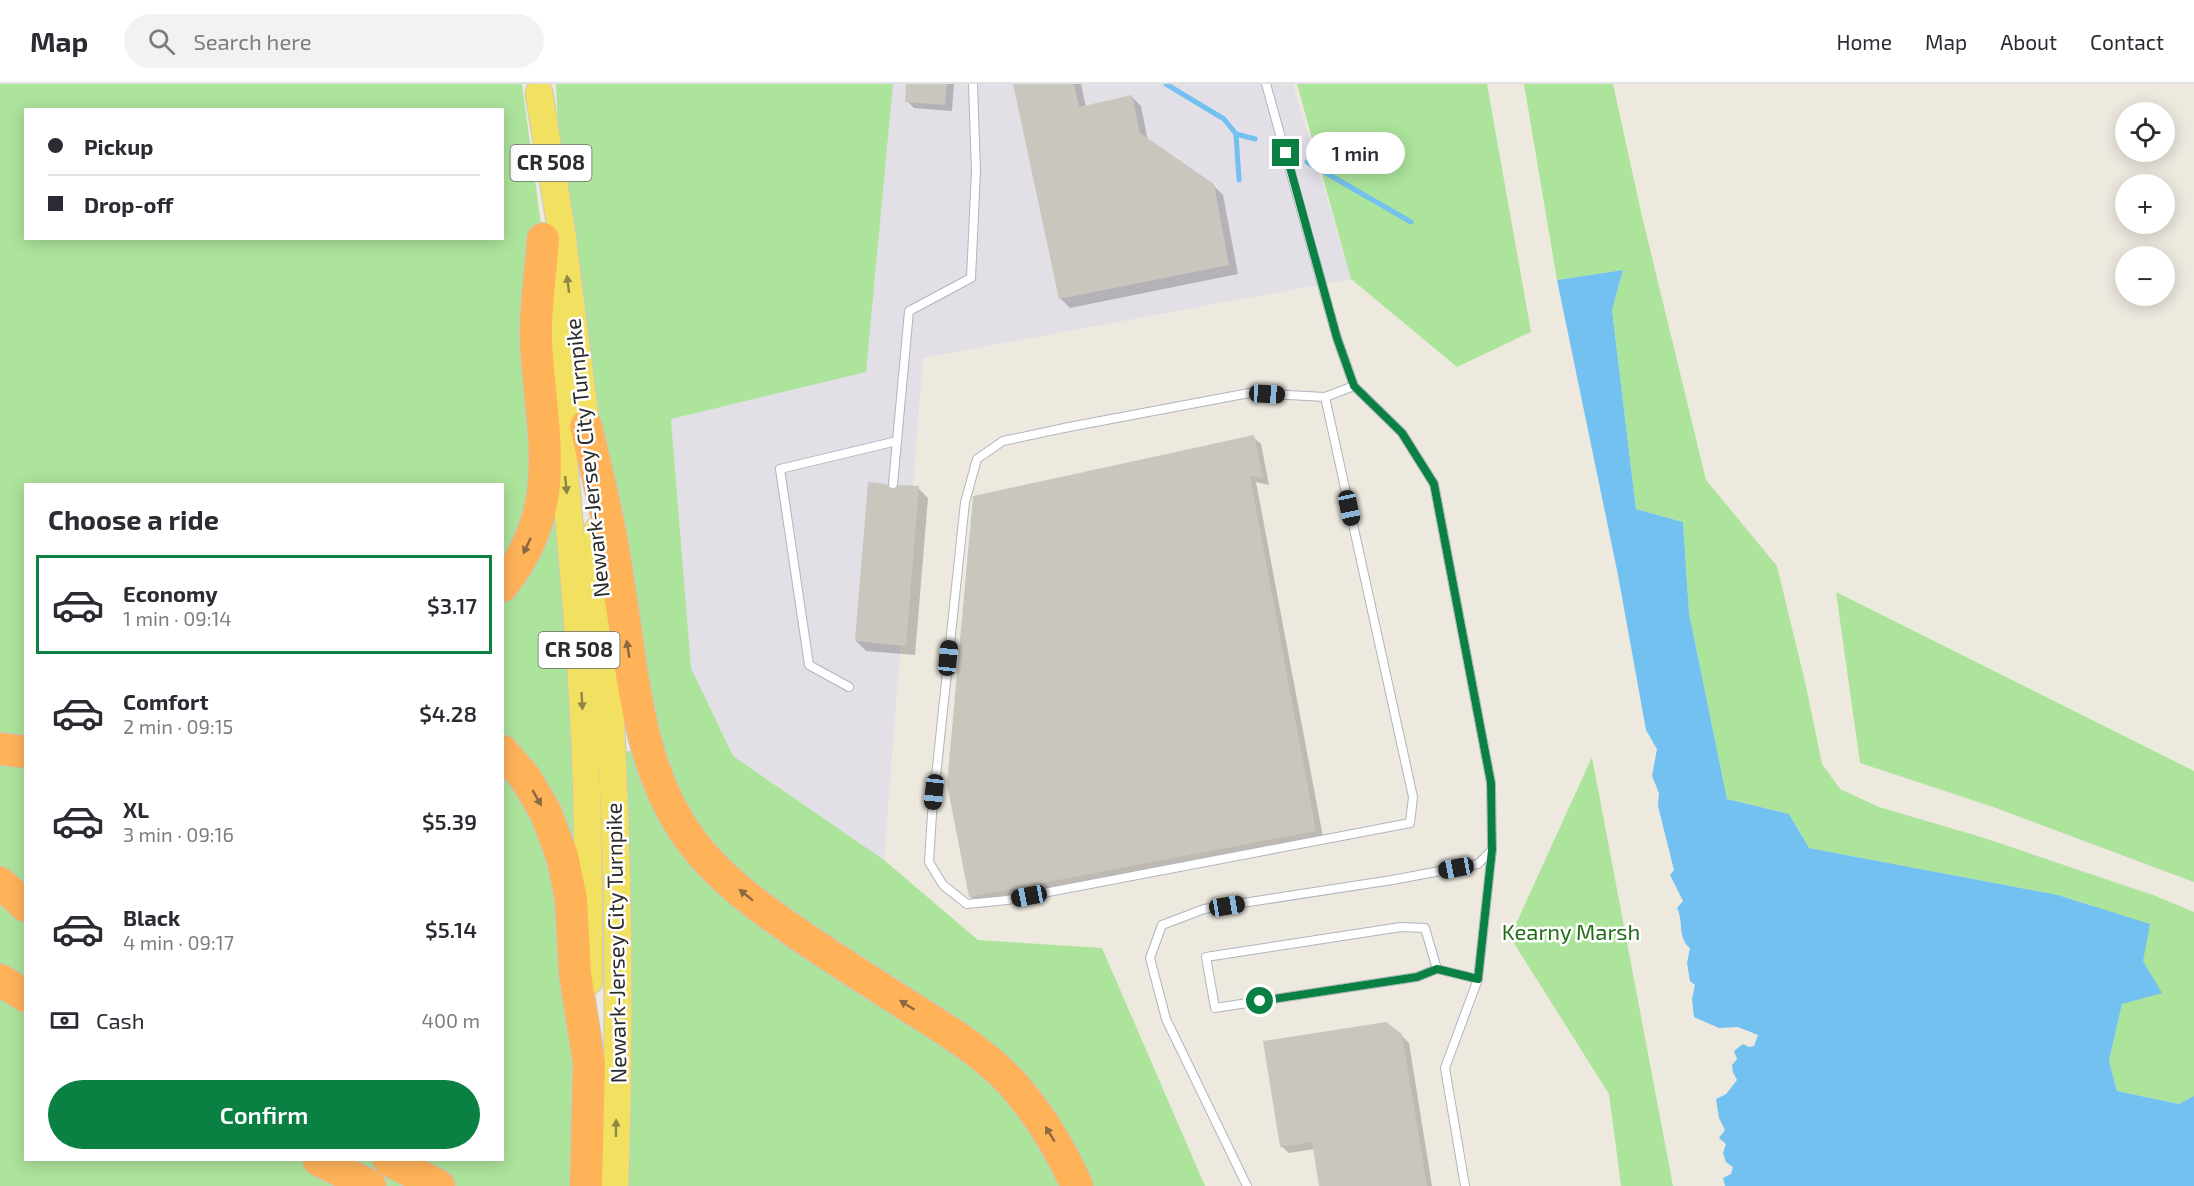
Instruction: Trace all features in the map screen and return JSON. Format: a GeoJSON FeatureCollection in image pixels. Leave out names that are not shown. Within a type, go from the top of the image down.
{"type":"FeatureCollection","features":[{"type":"Feature","properties":{"kind":"highway"},"geometry":{"type":"LineString","coordinates":[[504,583],[519,562],[534,532],[544,489],[546,458],[536,338],[543,239]]}},
{"type":"Feature","properties":{"kind":"highway"},"geometry":{"type":"LineString","coordinates":[[586,426],[612,544],[642,729],[656,780],[681,826],[703,855],[745,895],[814,945],[961,1040],[993,1066],[1020,1093],[1042,1122],[1077,1186]]}},
{"type":"Feature","properties":{"kind":"highway"},"geometry":{"type":"LineString","coordinates":[[0,749],[24,752]]}},
{"type":"Feature","properties":{"kind":"highway"},"geometry":{"type":"LineString","coordinates":[[504,753],[524,776],[535,794],[545,812],[562,856],[571,899],[575,974],[589,1063]]}},
{"type":"Feature","properties":{"kind":"highway"},"geometry":{"type":"LineString","coordinates":[[0,883],[24,904]]}},
{"type":"Feature","properties":{"kind":"highway"},"geometry":{"type":"LineString","coordinates":[[0,980],[24,995]]}},
{"type":"Feature","properties":{"kind":"highway","name":"Newark-Jersey City Turnpike"},"geometry":{"type":"LineString","coordinates":[[586,1186],[589,1063]]}},
{"type":"Feature","properties":{"kind":"highway"},"geometry":{"type":"LineString","coordinates":[[321,1161],[370,1186]]}},
{"type":"Feature","properties":{"kind":"highway"},"geometry":{"type":"LineString","coordinates":[[392,1161],[439,1186]]}},
{"type":"Feature","properties":{"kind":"highway"},"geometry":{"type":"LineString","coordinates":[[415,1161],[451,1186]]}},
{"type":"Feature","properties":{"kind":"main road","name":"Newark-Jersey City Turnpike"},"geometry":{"type":"LineString","coordinates":[[538,88],[543,239],[569,512],[581,675],[588,870],[589,1063]]}},
{"type":"Feature","properties":{"kind":"main road","name":"Newark-Jersey City Turnpike"},"geometry":{"type":"LineString","coordinates":[[538,88],[562,234],[586,426],[603,599],[615,803],[618,1022],[615,1186]]}},
{"type":"Feature","properties":{"kind":"lane"},"geometry":{"type":"LineString","coordinates":[[893,484],[909,311],[971,278],[976,171],[973,84]]}},
{"type":"Feature","properties":{"kind":"lane"},"geometry":{"type":"LineString","coordinates":[[1266,84],[1337,338],[1354,386],[1402,433],[1434,484],[1491,783],[1492,850],[1478,979],[1445,1068],[1465,1186]]}},
{"type":"Feature","properties":{"kind":"lane"},"geometry":{"type":"LineString","coordinates":[[1325,396],[1413,797],[1410,823],[1007,900],[967,904],[943,885],[929,862],[965,502],[977,459],[1003,441],[1069,427],[1249,393],[1325,396],[1354,386]]}},
{"type":"Feature","properties":{"kind":"lane"},"geometry":{"type":"LineString","coordinates":[[849,687],[809,665],[780,469],[897,441]]}},
{"type":"Feature","properties":{"kind":"lane"},"geometry":{"type":"LineString","coordinates":[[1247,1186],[1166,1019],[1150,958],[1162,925],[1204,909],[1392,880],[1478,864],[1492,850]]}},
{"type":"Feature","properties":{"kind":"lane"},"geometry":{"type":"LineString","coordinates":[[1437,969],[1425,928],[1401,927],[1206,957],[1215,1008],[1417,977],[1437,969],[1478,979]]}},
{"type":"Feature","properties":{"kind":"shaded area"},"geometry":{"type":"Polygon","coordinates":[[[893,84],[1293,84],[1351,279],[923,358],[884,860],[733,756],[691,668],[671,418],[866,372],[893,84]]]}},
{"type":"Feature","properties":{"kind":"green space"},"geometry":{"type":"Polygon","coordinates":[[[0,84],[522,84],[543,239],[562,450],[586,1186],[0,1186],[0,84]]]}},
{"type":"Feature","properties":{"kind":"green space"},"geometry":{"type":"Polygon","coordinates":[[[556,84],[893,84],[866,372],[671,419],[691,668],[733,756],[884,860],[978,940],[1102,948],[1205,1186],[615,1186],[613,754],[646,748],[562,234],[556,84]]]}},
{"type":"Feature","properties":{"kind":"green space"},"geometry":{"type":"Polygon","coordinates":[[[1297,84],[1487,84],[1531,332],[1457,367],[1351,279],[1297,84]]]}},
{"type":"Feature","properties":{"kind":"green space"},"geometry":{"type":"Polygon","coordinates":[[[1524,84],[1613,84],[1641,212],[1706,480],[1777,566],[1822,764],[1840,789],[1879,807],[1981,837],[2153,895],[2194,912],[2194,1096],[2179,1104],[2117,1091],[2109,1061],[2122,1004],[2094,906],[2058,895],[1809,848],[1789,814],[1727,799],[1689,613],[1683,522],[1636,509],[1612,310],[1623,270],[1557,280],[1524,84]]]}},
{"type":"Feature","properties":{"kind":"green space"},"geometry":{"type":"Polygon","coordinates":[[[1836,592],[2194,771],[2194,882],[1993,807],[1860,763],[1836,592]]]}},
{"type":"Feature","properties":{"kind":"green space","name":"Kearny Marsh"},"geometry":{"type":"Polygon","coordinates":[[[1592,757],[1673,1186],[1621,1186],[1609,1094],[1510,937],[1592,757]]]}},
{"type":"Feature","properties":{"kind":"water"},"geometry":{"type":"Polygon","coordinates":[[[1623,270],[1612,310],[1636,509],[1683,522],[1689,613],[1727,799],[1789,814],[1809,848],[2058,895],[2150,924],[2143,961],[2162,993],[2122,1004],[2109,1061],[2117,1091],[2179,1104],[2194,1096],[2194,1186],[1725,1186],[1723,1178],[1731,1174],[1733,1167],[1726,1162],[1723,1153],[1726,1144],[1719,1138],[1725,1130],[1719,1118],[1716,1099],[1726,1094],[1737,1080],[1732,1065],[1737,1059],[1734,1051],[1743,1044],[1749,1047],[1754,1046],[1758,1035],[1738,1027],[1719,1028],[1694,1017],[1692,999],[1695,985],[1690,981],[1687,963],[1690,948],[1683,939],[1677,908],[1683,901],[1670,875],[1674,870],[1658,806],[1659,793],[1652,776],[1657,749],[1646,730],[1618,575],[1557,280],[1623,270]]]}},
{"type":"Feature","properties":{"kind":"building"},"geometry":{"type":"Polygon","coordinates":[[[906,84],[947,84],[945,105],[905,102],[906,84]]]}},
{"type":"Feature","properties":{"kind":"building"},"geometry":{"type":"Polygon","coordinates":[[[1013,84],[1074,84],[1079,107],[1132,95],[1140,133],[1214,184],[1229,265],[1059,299],[1013,84]]]}},
{"type":"Feature","properties":{"kind":"building"},"geometry":{"type":"Polygon","coordinates":[[[1254,435],[1263,478],[1250,476],[1316,831],[969,897],[947,784],[973,496],[1254,435]]]}},
{"type":"Feature","properties":{"kind":"building"},"geometry":{"type":"Polygon","coordinates":[[[868,482],[887,484],[889,489],[893,490],[899,485],[919,486],[906,646],[855,641],[868,482]]]}},
{"type":"Feature","properties":{"kind":"building"},"geometry":{"type":"Polygon","coordinates":[[[1386,1022],[1402,1034],[1427,1186],[1319,1186],[1312,1142],[1280,1147],[1263,1041],[1386,1022]]]}},
{"type":"Feature","properties":{"kind":"waterway"},"geometry":{"type":"LineString","coordinates":[[1166,84],[1224,119],[1236,134],[1239,180]]}},
{"type":"Feature","properties":{"kind":"waterway"},"geometry":{"type":"LineString","coordinates":[[1236,134],[1255,139]]}},
{"type":"Feature","properties":{"kind":"waterway"},"geometry":{"type":"LineString","coordinates":[[1307,162],[1411,222]]}},
{"type":"Feature","properties":{"kind":"route"},"geometry":{"type":"LineString","coordinates":[[1260,1001],[1417,977],[1437,969],[1478,979],[1492,850],[1491,783],[1434,484],[1402,433],[1354,386],[1337,338],[1286,153]]}}]}
